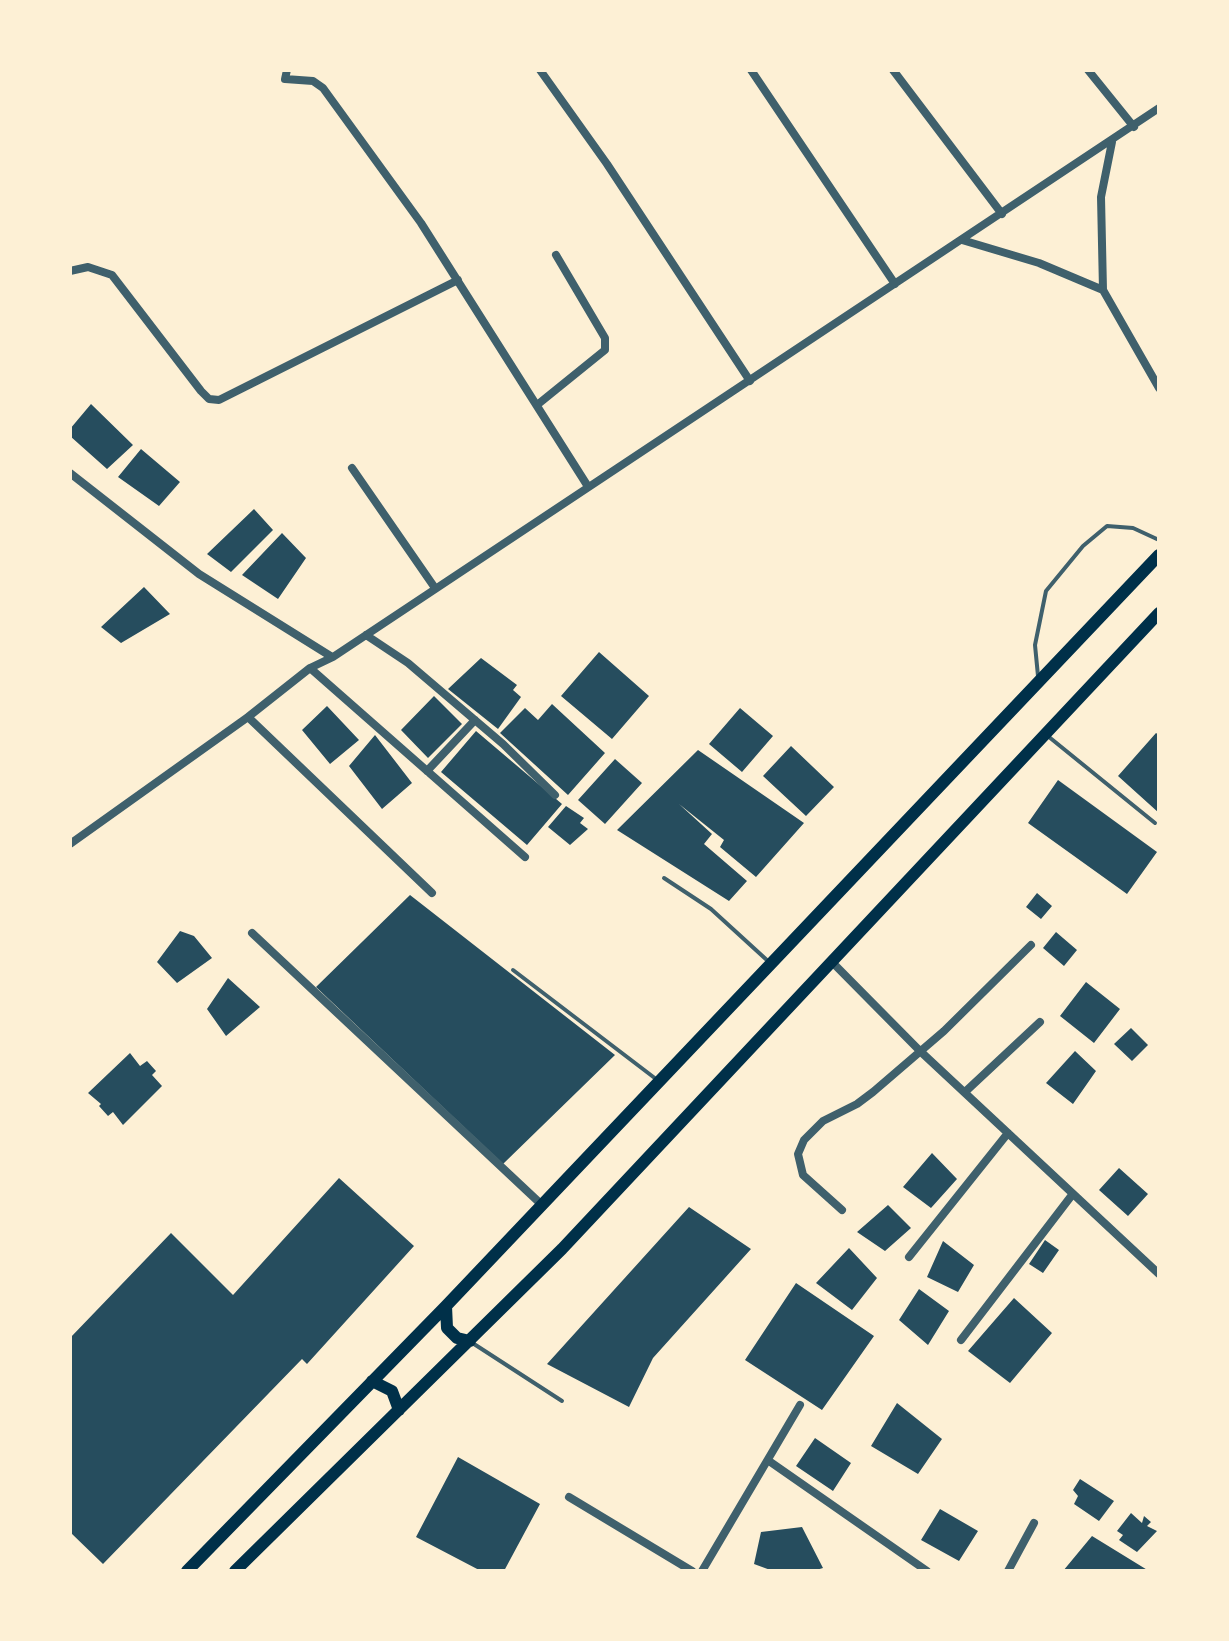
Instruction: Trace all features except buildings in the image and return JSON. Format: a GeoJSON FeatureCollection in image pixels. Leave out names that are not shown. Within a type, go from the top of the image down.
{"type":"FeatureCollection","features":[{"type":"Feature","properties":{"kind":"highway"},"geometry":{"type":"LineString","coordinates":[[187,1571],[446,1306],[1159,554]]}},
{"type":"Feature","properties":{"kind":"highway"},"geometry":{"type":"LineString","coordinates":[[235,1571],[470,1341],[833,963],[1159,613]]}},
{"type":"Feature","properties":{"kind":"highway"},"geometry":{"type":"LineString","coordinates":[[446,1306],[447,1328],[457,1338],[470,1341]]}},
{"type":"Feature","properties":{"kind":"highway"},"geometry":{"type":"LineString","coordinates":[[372,1381],[392,1391],[399,1410]]}},
{"type":"Feature","properties":{"kind":"street"},"geometry":{"type":"LineString","coordinates":[[287,70],[285,79],[313,81],[323,88],[458,280],[588,485]]}},
{"type":"Feature","properties":{"kind":"street"},"geometry":{"type":"LineString","coordinates":[[540,70],[750,381]]}},
{"type":"Feature","properties":{"kind":"street"},"geometry":{"type":"LineString","coordinates":[[750,70],[894,284]]}},
{"type":"Feature","properties":{"kind":"street"},"geometry":{"type":"LineString","coordinates":[[893,70],[1002,214]]}},
{"type":"Feature","properties":{"kind":"street"},"geometry":{"type":"LineString","coordinates":[[1088,70],[1134,127]]}},
{"type":"Feature","properties":{"kind":"street"},"geometry":{"type":"LineString","coordinates":[[70,844],[310,668],[366,635],[1159,108]]}},
{"type":"Feature","properties":{"kind":"street"},"geometry":{"type":"LineString","coordinates":[[1112,142],[1101,197],[1103,290],[1159,388]]}},
{"type":"Feature","properties":{"kind":"street"},"geometry":{"type":"LineString","coordinates":[[962,240],[1066,272],[1103,290]]}},
{"type":"Feature","properties":{"kind":"street"},"geometry":{"type":"LineString","coordinates":[[537,405],[605,350],[605,338],[556,255]]}},
{"type":"Feature","properties":{"kind":"street"},"geometry":{"type":"LineString","coordinates":[[70,271],[88,268],[112,275],[201,392],[209,399],[219,400],[458,280]]}},
{"type":"Feature","properties":{"kind":"street"},"geometry":{"type":"LineString","coordinates":[[352,468],[435,588]]}},
{"type":"Feature","properties":{"kind":"street"},"geometry":{"type":"LineString","coordinates":[[70,473],[198,574],[332,657]]}},
{"type":"Feature","properties":{"kind":"street"},"geometry":{"type":"LineString","coordinates":[[366,635],[408,663],[555,794]]}},
{"type":"Feature","properties":{"kind":"street"},"geometry":{"type":"LineString","coordinates":[[310,668],[525,858]]}},
{"type":"Feature","properties":{"kind":"street"},"geometry":{"type":"LineString","coordinates":[[248,717],[432,893]]}},
{"type":"Feature","properties":{"kind":"street"},"geometry":{"type":"LineString","coordinates":[[427,771],[475,720]]}},
{"type":"Feature","properties":{"kind":"street"},"geometry":{"type":"LineString","coordinates":[[252,932],[542,1204]]}},
{"type":"Feature","properties":{"kind":"street"},"geometry":{"type":"LineString","coordinates":[[842,1210],[803,1175],[798,1154],[804,1140],[823,1121],[874,1092],[1031,945]]}},
{"type":"Feature","properties":{"kind":"street"},"geometry":{"type":"LineString","coordinates":[[833,963],[920,1051],[1159,1274]]}},
{"type":"Feature","properties":{"kind":"street"},"geometry":{"type":"LineString","coordinates":[[964,1092],[1040,1022]]}},
{"type":"Feature","properties":{"kind":"street"},"geometry":{"type":"LineString","coordinates":[[909,1257],[1008,1133]]}},
{"type":"Feature","properties":{"kind":"street"},"geometry":{"type":"LineString","coordinates":[[961,1340],[1072,1194]]}},
{"type":"Feature","properties":{"kind":"street"},"geometry":{"type":"LineString","coordinates":[[702,1571],[800,1406]]}},
{"type":"Feature","properties":{"kind":"street"},"geometry":{"type":"LineString","coordinates":[[769,1461],[927,1571]]}},
{"type":"Feature","properties":{"kind":"street"},"geometry":{"type":"LineString","coordinates":[[570,1498],[692,1571]]}},
{"type":"Feature","properties":{"kind":"street"},"geometry":{"type":"LineString","coordinates":[[1008,1571],[1034,1524]]}},
{"type":"Feature","properties":{"kind":"lane"},"geometry":{"type":"LineString","coordinates":[[1039,681],[1035,645],[1046,591],[1083,546],[1107,526],[1133,528],[1159,540]]}},
{"type":"Feature","properties":{"kind":"lane"},"geometry":{"type":"LineString","coordinates":[[1045,734],[1155,822]]}},
{"type":"Feature","properties":{"kind":"lane"},"geometry":{"type":"LineString","coordinates":[[664,878],[711,910],[771,963]]}},
{"type":"Feature","properties":{"kind":"lane"},"geometry":{"type":"LineString","coordinates":[[513,970],[659,1081]]}},
{"type":"Feature","properties":{"kind":"lane"},"geometry":{"type":"LineString","coordinates":[[470,1341],[562,1401]]}}]}
